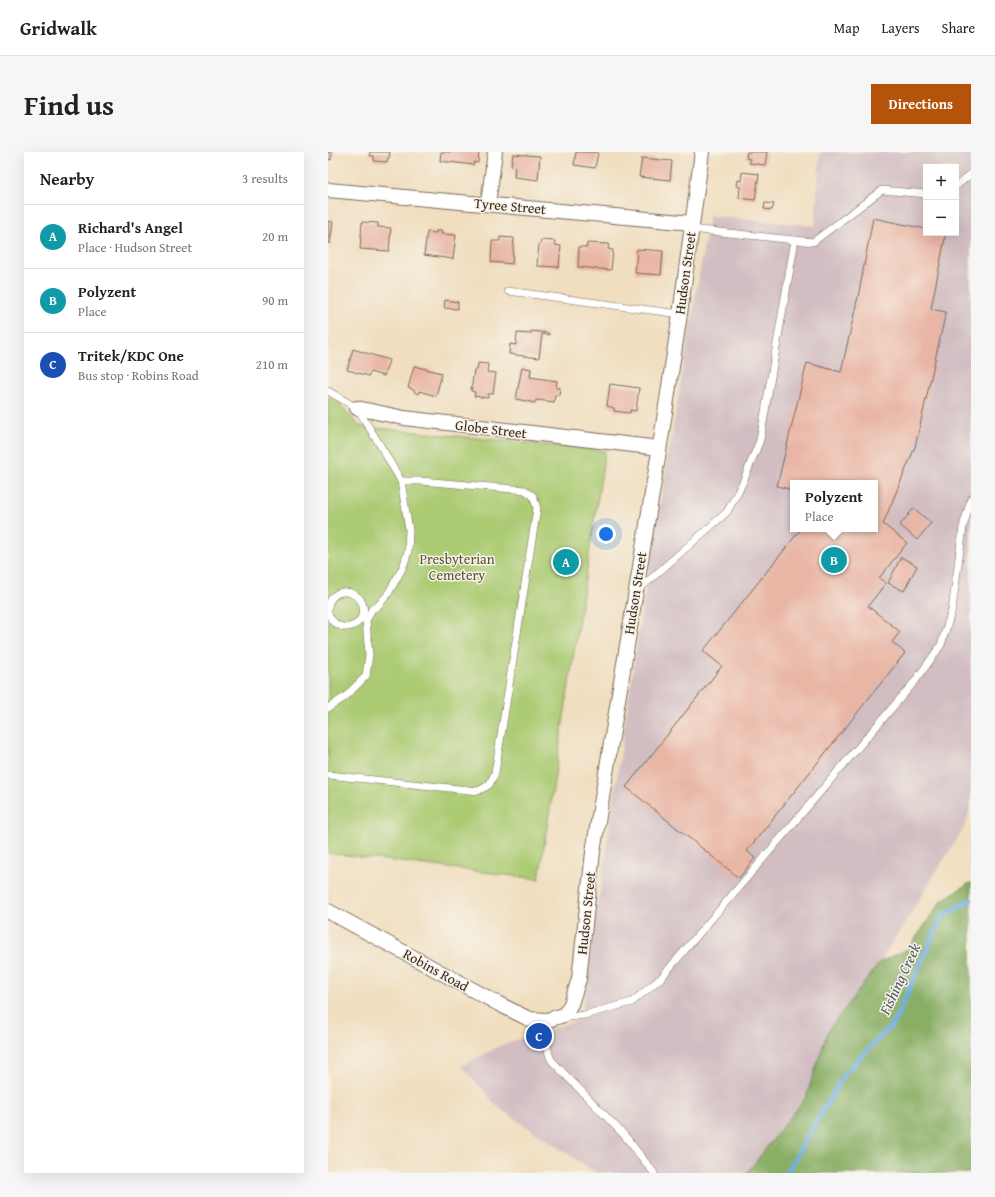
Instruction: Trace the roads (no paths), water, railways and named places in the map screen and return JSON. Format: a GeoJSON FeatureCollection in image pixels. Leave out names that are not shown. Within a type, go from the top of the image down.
{"type":"FeatureCollection","features":[{"type":"Feature","properties":{"kind":"street"},"geometry":{"type":"LineString","coordinates":[[488,204],[495,152]]}},
{"type":"Feature","properties":{"kind":"street","name":"Hudson Street"},"geometry":{"type":"LineString","coordinates":[[548,1020],[564,1015],[571,1004],[579,979],[593,852],[680,314],[702,152]]}},
{"type":"Feature","properties":{"kind":"street","name":"Tyree Street"},"geometry":{"type":"LineString","coordinates":[[328,190],[488,204],[692,226]]}},
{"type":"Feature","properties":{"kind":"street","name":"Globe Street"},"geometry":{"type":"LineString","coordinates":[[357,408],[404,418],[659,448]]}},
{"type":"Feature","properties":{"kind":"street","name":"Robins Road"},"geometry":{"type":"LineString","coordinates":[[328,911],[529,1019],[548,1020]]}},
{"type":"Feature","properties":{"kind":"lane"},"geometry":{"type":"LineString","coordinates":[[959,184],[971,174]]}},
{"type":"Feature","properties":{"kind":"lane"},"geometry":{"type":"LineString","coordinates":[[692,226],[813,242],[882,190],[923,194]]}},
{"type":"Feature","properties":{"kind":"lane"},"geometry":{"type":"LineString","coordinates":[[635,593],[727,512],[743,482],[760,440],[795,240]]}},
{"type":"Feature","properties":{"kind":"lane"},"geometry":{"type":"LineString","coordinates":[[508,290],[680,314]]}},
{"type":"Feature","properties":{"kind":"lane","name":"Globe Street"},"geometry":{"type":"LineString","coordinates":[[328,391],[357,408]]}},
{"type":"Feature","properties":{"kind":"lane"},"geometry":{"type":"LineString","coordinates":[[328,614],[336,624],[343,627],[351,626],[368,618],[372,609],[378,606],[392,589],[403,567],[408,552],[409,530],[401,481],[357,408]]}},
{"type":"Feature","properties":{"kind":"lane"},"geometry":{"type":"LineString","coordinates":[[328,775],[478,791],[489,785],[495,773],[537,508],[533,496],[525,490],[421,481],[401,481]]}},
{"type":"Feature","properties":{"kind":"lane"},"geometry":{"type":"LineString","coordinates":[[654,1173],[625,1136],[552,1061],[548,1054],[548,1020],[584,1015],[632,1002],[660,978],[916,680],[941,645],[952,610],[963,527],[971,499]]}},
{"type":"Feature","properties":{"kind":"lane"},"geometry":{"type":"LineString","coordinates":[[328,607],[332,598],[342,592]]}},
{"type":"Feature","properties":{"kind":"lane"},"geometry":{"type":"LineString","coordinates":[[328,594],[350,592],[356,596],[363,605],[368,618],[369,655],[366,676],[344,697],[328,708]]}},
{"type":"Feature","properties":{"kind":"lane"},"geometry":{"type":"LineString","coordinates":[[357,623],[363,613],[363,605]]}},
{"type":"Feature","properties":{"kind":"waterway","name":"Fishing Creek"},"geometry":{"type":"LineString","coordinates":[[786,1173],[845,1073],[894,1023],[942,916],[971,900]]}},
{"type":"Feature","properties":{"kind":"place","name":"Polyzent"},"geometry":{"type":"Point","coordinates":[834,560]}},
{"type":"Feature","properties":{"kind":"place","name":"Richard's Angel"},"geometry":{"type":"Point","coordinates":[566,562]}},
{"type":"Feature","properties":{"kind":"place","name":"Tritek/KDC One"},"geometry":{"type":"Point","coordinates":[539,1036]}},
{"type":"Feature","properties":{"kind":"park label","name":"Presbyterian Cemetery"},"geometry":{"type":"Point","coordinates":[457,568]}}]}
